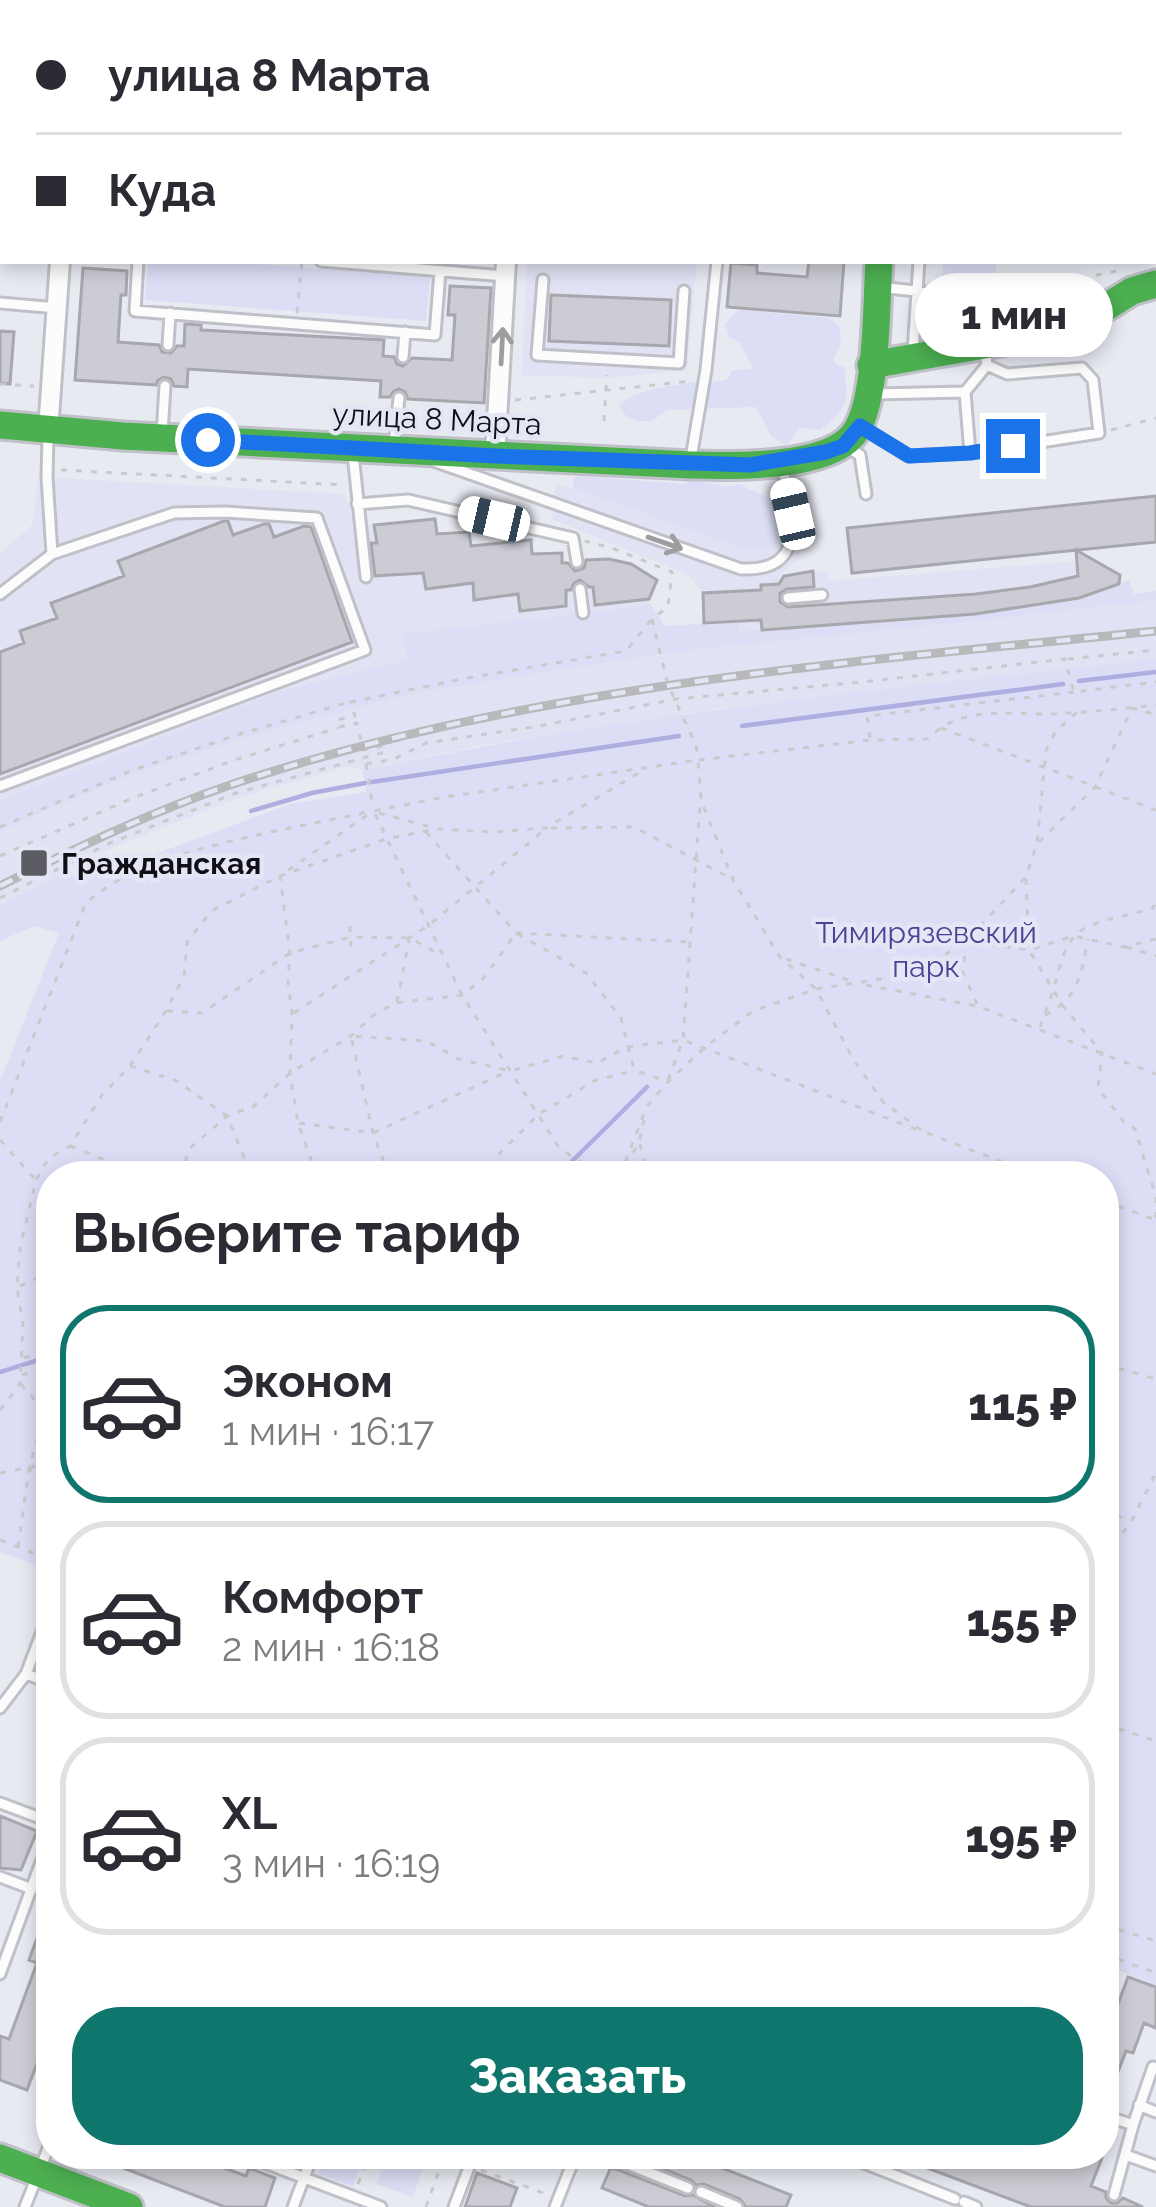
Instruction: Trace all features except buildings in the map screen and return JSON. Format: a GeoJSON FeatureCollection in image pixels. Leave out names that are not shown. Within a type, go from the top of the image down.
{"type":"FeatureCollection","features":[{"type":"Feature","properties":{"kind":"street"},"geometry":{"type":"LineString","coordinates":[[48,431],[60,264]]}},
{"type":"Feature","properties":{"kind":"street"},"geometry":{"type":"LineString","coordinates":[[495,456],[506,268]]}},
{"type":"Feature","properties":{"kind":"street"},"geometry":{"type":"LineString","coordinates":[[851,436],[869,394],[878,274]]}},
{"type":"Feature","properties":{"kind":"street"},"geometry":{"type":"LineString","coordinates":[[872,365],[1069,330],[1091,321],[1140,286],[1146,276]]}},
{"type":"Feature","properties":{"kind":"street","name":"улица 8 Марта"},"geometry":{"type":"LineString","coordinates":[[0,425],[399,451],[750,465],[807,457],[851,436]]}},
{"type":"Feature","properties":{"kind":"street"},"geometry":{"type":"LineString","coordinates":[[0,2158],[129,2207]]}},
{"type":"Feature","properties":{"kind":"lane"},"geometry":{"type":"LineString","coordinates":[[138,264],[135,311],[435,335],[440,271]]}},
{"type":"Feature","properties":{"kind":"lane"},"geometry":{"type":"LineString","coordinates":[[357,264],[440,271],[506,268]]}},
{"type":"Feature","properties":{"kind":"lane"},"geometry":{"type":"LineString","coordinates":[[690,463],[717,264]]}},
{"type":"Feature","properties":{"kind":"lane"},"geometry":{"type":"LineString","coordinates":[[913,358],[919,264]]}},
{"type":"Feature","properties":{"kind":"lane"},"geometry":{"type":"LineString","coordinates":[[878,274],[916,291],[998,301]]}},
{"type":"Feature","properties":{"kind":"lane"},"geometry":{"type":"LineString","coordinates":[[543,280],[537,355],[679,363],[684,291]]}},
{"type":"Feature","properties":{"kind":"lane"},"geometry":{"type":"LineString","coordinates":[[851,436],[909,456],[970,453],[1100,433],[1093,380],[1082,368],[1007,374],[1004,284],[998,301],[1005,341],[965,392],[970,453]]}},
{"type":"Feature","properties":{"kind":"lane"},"geometry":{"type":"LineString","coordinates":[[0,303],[57,308]]}},
{"type":"Feature","properties":{"kind":"lane"},"geometry":{"type":"LineString","coordinates":[[168,345],[170,313]]}},
{"type":"Feature","properties":{"kind":"lane"},"geometry":{"type":"LineString","coordinates":[[403,357],[405,332]]}},
{"type":"Feature","properties":{"kind":"lane"},"geometry":{"type":"LineString","coordinates":[[162,437],[165,386]]}},
{"type":"Feature","properties":{"kind":"lane"},"geometry":{"type":"LineString","coordinates":[[869,394],[965,392]]}},
{"type":"Feature","properties":{"kind":"lane"},"geometry":{"type":"LineString","coordinates":[[399,398],[399,451],[741,569],[760,570],[786,552],[794,532],[780,461]]}},
{"type":"Feature","properties":{"kind":"lane"},"geometry":{"type":"LineString","coordinates":[[48,431],[52,554]]}},
{"type":"Feature","properties":{"kind":"lane"},"geometry":{"type":"LineString","coordinates":[[851,436],[860,454],[866,494]]}},
{"type":"Feature","properties":{"kind":"lane"},"geometry":{"type":"LineString","coordinates":[[352,448],[366,578]]}},
{"type":"Feature","properties":{"kind":"lane"},"geometry":{"type":"LineString","coordinates":[[357,504],[408,500],[573,538],[577,562]]}},
{"type":"Feature","properties":{"kind":"lane"},"geometry":{"type":"LineString","coordinates":[[0,594],[52,554],[174,513],[317,518],[365,650],[0,786]]}},
{"type":"Feature","properties":{"kind":"lane"},"geometry":{"type":"LineString","coordinates":[[580,589],[583,614]]}},
{"type":"Feature","properties":{"kind":"lane"},"geometry":{"type":"LineString","coordinates":[[788,598],[822,595]]}},
{"type":"Feature","properties":{"kind":"lane"},"geometry":{"type":"LineString","coordinates":[[0,1708],[26,1673],[36,1647]]}},
{"type":"Feature","properties":{"kind":"lane"},"geometry":{"type":"LineString","coordinates":[[26,1673],[36,1677]]}},
{"type":"Feature","properties":{"kind":"lane"},"geometry":{"type":"LineString","coordinates":[[0,1803],[36,1816]]}},
{"type":"Feature","properties":{"kind":"lane"},"geometry":{"type":"LineString","coordinates":[[0,1877],[36,1891]]}},
{"type":"Feature","properties":{"kind":"lane"},"geometry":{"type":"LineString","coordinates":[[0,1974],[36,1905]]}},
{"type":"Feature","properties":{"kind":"lane"},"geometry":{"type":"LineString","coordinates":[[1114,2195],[1139,2105],[1156,2068]]}},
{"type":"Feature","properties":{"kind":"lane"},"geometry":{"type":"LineString","coordinates":[[1139,2105],[1156,2112]]}},
{"type":"Feature","properties":{"kind":"lane"},"geometry":{"type":"LineString","coordinates":[[1119,2120],[1133,2125]]}},
{"type":"Feature","properties":{"kind":"lane"},"geometry":{"type":"LineString","coordinates":[[1126,2155],[1156,2166]]}},
{"type":"Feature","properties":{"kind":"lane"},"geometry":{"type":"LineString","coordinates":[[25,2207],[39,2169]]}},
{"type":"Feature","properties":{"kind":"lane"},"geometry":{"type":"LineString","coordinates":[[280,2169],[381,2207]]}},
{"type":"Feature","properties":{"kind":"lane"},"geometry":{"type":"LineString","coordinates":[[293,2207],[307,2169]]}},
{"type":"Feature","properties":{"kind":"lane"},"geometry":{"type":"LineString","coordinates":[[454,2207],[468,2169]]}},
{"type":"Feature","properties":{"kind":"lane"},"geometry":{"type":"LineString","coordinates":[[557,2203],[570,2169]]}},
{"type":"Feature","properties":{"kind":"lane"},"geometry":{"type":"LineString","coordinates":[[640,2169],[688,2188]]}},
{"type":"Feature","properties":{"kind":"lane"},"geometry":{"type":"LineString","coordinates":[[880,2169],[976,2207]]}},
{"type":"Feature","properties":{"kind":"lane"},"geometry":{"type":"LineString","coordinates":[[701,2192],[737,2207]]}},
{"type":"Feature","properties":{"kind":"path"},"geometry":{"type":"LineString","coordinates":[[296,323],[302,264]]}},
{"type":"Feature","properties":{"kind":"path"},"geometry":{"type":"LineString","coordinates":[[1005,341],[1031,288],[1146,276]]}},
{"type":"Feature","properties":{"kind":"path"},"geometry":{"type":"LineString","coordinates":[[604,421],[607,378]]}},
{"type":"Feature","properties":{"kind":"path"},"geometry":{"type":"LineString","coordinates":[[514,400],[704,380]]}},
{"type":"Feature","properties":{"kind":"path"},"geometry":{"type":"LineString","coordinates":[[0,383],[38,386]]}},
{"type":"Feature","properties":{"kind":"path"},"geometry":{"type":"LineString","coordinates":[[1100,433],[1156,418]]}},
{"type":"Feature","properties":{"kind":"path"},"geometry":{"type":"LineString","coordinates":[[538,438],[540,421]]}},
{"type":"Feature","properties":{"kind":"path"},"geometry":{"type":"LineString","coordinates":[[47,470],[355,486]]}},
{"type":"Feature","properties":{"kind":"path"},"geometry":{"type":"LineString","coordinates":[[0,827],[133,770],[351,702],[626,651],[668,607],[672,572],[573,538]]}},
{"type":"Feature","properties":{"kind":"path"},"geometry":{"type":"LineString","coordinates":[[652,620],[668,685],[696,745],[701,800],[683,1040],[668,1082]]}},
{"type":"Feature","properties":{"kind":"path"},"geometry":{"type":"LineString","coordinates":[[366,764],[394,759],[426,743],[676,699],[1156,650]]}},
{"type":"Feature","properties":{"kind":"path"},"geometry":{"type":"LineString","coordinates":[[1065,659],[1074,692]]}},
{"type":"Feature","properties":{"kind":"path"},"geometry":{"type":"LineString","coordinates":[[871,740],[867,716],[1156,682]]}},
{"type":"Feature","properties":{"kind":"path"},"geometry":{"type":"LineString","coordinates":[[339,728],[338,720],[356,716],[351,702]]}},
{"type":"Feature","properties":{"kind":"path"},"geometry":{"type":"LineString","coordinates":[[0,1122],[86,905],[100,889],[164,860],[445,797],[698,760],[871,740],[928,739],[939,727],[988,713],[1156,705]]}},
{"type":"Feature","properties":{"kind":"path"},"geometry":{"type":"LineString","coordinates":[[1132,708],[1156,715]]}},
{"type":"Feature","properties":{"kind":"path"},"geometry":{"type":"LineString","coordinates":[[1037,843],[1095,787],[1132,708]]}},
{"type":"Feature","properties":{"kind":"path"},"geometry":{"type":"LineString","coordinates":[[1077,712],[1056,731],[1046,750],[1037,843],[1026,878],[1029,950],[1063,1006],[1102,1053],[1098,1088],[1135,1129],[1156,1197],[1156,1220],[1119,1206]]}},
{"type":"Feature","properties":{"kind":"path"},"geometry":{"type":"LineString","coordinates":[[0,856],[135,797],[357,723],[363,750],[383,746],[385,752],[236,793],[110,843],[0,898]]}},
{"type":"Feature","properties":{"kind":"path"},"geometry":{"type":"LineString","coordinates":[[939,727],[1156,810]]}},
{"type":"Feature","properties":{"kind":"path"},"geometry":{"type":"LineString","coordinates":[[364,756],[374,811],[462,995],[559,1146],[577,1161]]}},
{"type":"Feature","properties":{"kind":"path"},"geometry":{"type":"LineString","coordinates":[[292,1014],[429,926],[546,828],[649,767]]}},
{"type":"Feature","properties":{"kind":"path"},"geometry":{"type":"LineString","coordinates":[[701,800],[733,880],[780,956],[816,989],[853,1059],[884,1103],[924,1132]]}},
{"type":"Feature","properties":{"kind":"path"},"geometry":{"type":"LineString","coordinates":[[374,811],[437,829],[634,827],[733,880]]}},
{"type":"Feature","properties":{"kind":"path"},"geometry":{"type":"LineString","coordinates":[[280,876],[374,811]]}},
{"type":"Feature","properties":{"kind":"path"},"geometry":{"type":"LineString","coordinates":[[47,1161],[70,1146],[102,1095],[130,1066],[184,976],[187,942],[211,911],[280,876],[386,839],[437,829]]}},
{"type":"Feature","properties":{"kind":"path"},"geometry":{"type":"LineString","coordinates":[[426,832],[516,933],[586,973],[621,1018],[634,1070]]}},
{"type":"Feature","properties":{"kind":"path"},"geometry":{"type":"LineString","coordinates":[[280,876],[290,953],[290,1073],[298,1123],[312,1161]]}},
{"type":"Feature","properties":{"kind":"path"},"geometry":{"type":"LineString","coordinates":[[626,1161],[647,1106],[704,1048],[753,1011],[816,989],[899,976],[929,965],[966,941],[1026,878]]}},
{"type":"Feature","properties":{"kind":"path"},"geometry":{"type":"LineString","coordinates":[[966,941],[1029,950],[1074,936],[1092,924],[1153,908],[1156,902]]}},
{"type":"Feature","properties":{"kind":"path"},"geometry":{"type":"LineString","coordinates":[[350,926],[351,950]]}},
{"type":"Feature","properties":{"kind":"path"},"geometry":{"type":"LineString","coordinates":[[516,933],[690,942]]}},
{"type":"Feature","properties":{"kind":"path"},"geometry":{"type":"LineString","coordinates":[[186,1161],[189,1150],[227,1116],[254,1106],[290,1073],[351,1036],[376,1013],[396,1003],[462,995],[483,980],[516,933]]}},
{"type":"Feature","properties":{"kind":"path"},"geometry":{"type":"LineString","coordinates":[[1074,936],[1156,956]]}},
{"type":"Feature","properties":{"kind":"path"},"geometry":{"type":"LineString","coordinates":[[1039,1029],[1063,950],[1074,936]]}},
{"type":"Feature","properties":{"kind":"path"},"geometry":{"type":"LineString","coordinates":[[166,1011],[202,1013],[290,953],[351,937],[410,938],[442,956]]}},
{"type":"Feature","properties":{"kind":"path"},"geometry":{"type":"LineString","coordinates":[[396,1003],[410,938]]}},
{"type":"Feature","properties":{"kind":"path"},"geometry":{"type":"LineString","coordinates":[[1044,1016],[1063,1006],[1081,978],[1088,938]]}},
{"type":"Feature","properties":{"kind":"path"},"geometry":{"type":"LineString","coordinates":[[1124,947],[1156,938]]}},
{"type":"Feature","properties":{"kind":"path"},"geometry":{"type":"LineString","coordinates":[[966,941],[963,973],[977,1006]]}},
{"type":"Feature","properties":{"kind":"path"},"geometry":{"type":"LineString","coordinates":[[780,956],[859,984],[977,1006],[1156,1073]]}},
{"type":"Feature","properties":{"kind":"path"},"geometry":{"type":"LineString","coordinates":[[351,1036],[427,1040],[458,1059],[511,1071]]}},
{"type":"Feature","properties":{"kind":"path"},"geometry":{"type":"LineString","coordinates":[[351,1036],[383,1161]]}},
{"type":"Feature","properties":{"kind":"path"},"geometry":{"type":"LineString","coordinates":[[298,1123],[373,1133],[511,1071],[563,1056],[597,1063],[627,1047],[683,1040],[1000,1161]]}},
{"type":"Feature","properties":{"kind":"path"},"geometry":{"type":"LineString","coordinates":[[130,1066],[175,1080],[227,1116],[246,1161]]}},
{"type":"Feature","properties":{"kind":"path"},"geometry":{"type":"LineString","coordinates":[[492,1161],[538,1114],[596,1080],[634,1070],[668,1082]]}},
{"type":"Feature","properties":{"kind":"path"},"geometry":{"type":"LineString","coordinates":[[629,1161],[640,1142],[647,1106]]}},
{"type":"Feature","properties":{"kind":"path"},"geometry":{"type":"LineString","coordinates":[[0,1140],[36,1180],[20,1249],[20,1384],[0,1410]]}},
{"type":"Feature","properties":{"kind":"path"},"geometry":{"type":"LineString","coordinates":[[640,1142],[644,1161]]}},
{"type":"Feature","properties":{"kind":"path"},"geometry":{"type":"LineString","coordinates":[[70,1146],[108,1161]]}},
{"type":"Feature","properties":{"kind":"path"},"geometry":{"type":"LineString","coordinates":[[17,1288],[36,1280]]}},
{"type":"Feature","properties":{"kind":"path"},"geometry":{"type":"LineString","coordinates":[[20,1359],[36,1354]]}},
{"type":"Feature","properties":{"kind":"path"},"geometry":{"type":"LineString","coordinates":[[1119,1368],[1156,1379]]}},
{"type":"Feature","properties":{"kind":"path"},"geometry":{"type":"LineString","coordinates":[[21,1376],[36,1371]]}},
{"type":"Feature","properties":{"kind":"path"},"geometry":{"type":"LineString","coordinates":[[20,1384],[36,1402]]}},
{"type":"Feature","properties":{"kind":"path"},"geometry":{"type":"LineString","coordinates":[[17,1547],[36,1444]]}},
{"type":"Feature","properties":{"kind":"path"},"geometry":{"type":"LineString","coordinates":[[29,1469],[36,1461]]}},
{"type":"Feature","properties":{"kind":"path"},"geometry":{"type":"LineString","coordinates":[[0,1473],[36,1467]]}},
{"type":"Feature","properties":{"kind":"path"},"geometry":{"type":"LineString","coordinates":[[29,1469],[36,1471]]}},
{"type":"Feature","properties":{"kind":"path"},"geometry":{"type":"LineString","coordinates":[[1119,1537],[1156,1473]]}},
{"type":"Feature","properties":{"kind":"path"},"geometry":{"type":"LineString","coordinates":[[1119,1516],[1130,1524]]}},
{"type":"Feature","properties":{"kind":"path"},"geometry":{"type":"LineString","coordinates":[[0,1540],[36,1554]]}},
{"type":"Feature","properties":{"kind":"path"},"geometry":{"type":"LineString","coordinates":[[1119,1729],[1156,1741]]}},
{"type":"Feature","properties":{"kind":"path"},"geometry":{"type":"LineString","coordinates":[[1119,1929],[1156,1940]]}},
{"type":"Feature","properties":{"kind":"path"},"geometry":{"type":"LineString","coordinates":[[1119,1959],[1156,1973]]}},
{"type":"Feature","properties":{"kind":"path"},"geometry":{"type":"LineString","coordinates":[[354,2197],[364,2169]]}},
{"type":"Feature","properties":{"kind":"path"},"geometry":{"type":"LineString","coordinates":[[426,2207],[440,2169]]}},
{"type":"Feature","properties":{"kind":"path"},"geometry":{"type":"LineString","coordinates":[[476,2169],[557,2203]]}},
{"type":"Feature","properties":{"kind":"shaded area"},"geometry":{"type":"Polygon","coordinates":[[[527,264],[697,264],[687,370],[607,378],[522,375],[527,264]]]}},
{"type":"Feature","properties":{"kind":"shaded area"},"geometry":{"type":"Polygon","coordinates":[[[38,477],[345,494],[355,526],[435,519],[437,534],[469,532],[471,546],[531,540],[533,554],[562,553],[563,563],[600,558],[621,561],[657,580],[651,605],[404,634],[409,660],[281,691],[0,800],[0,554],[33,524],[38,477]]]}},
{"type":"Feature","properties":{"kind":"shaded area"},"geometry":{"type":"Polygon","coordinates":[[[556,485],[749,551],[784,522],[783,515],[803,513],[805,543],[784,576],[827,570],[829,581],[1077,561],[1079,598],[974,614],[738,632],[704,623],[703,593],[688,575],[552,519],[556,485]]]}},
{"type":"Feature","properties":{"kind":"shaded area"},"geometry":{"type":"Polygon","coordinates":[[[1156,600],[1156,659],[708,710],[471,747],[363,771],[349,766],[241,797],[114,847],[0,905],[0,831],[130,775],[263,732],[429,689],[672,652],[1156,600]]]}},
{"type":"Feature","properties":{"kind":"green space"},"geometry":{"type":"Polygon","coordinates":[[[148,264],[259,264],[430,277],[426,321],[145,300],[148,264]]]}},
{"type":"Feature","properties":{"kind":"green space"},"geometry":{"type":"Polygon","coordinates":[[[943,264],[996,264],[995,283],[942,280],[943,264]]]}},
{"type":"Feature","properties":{"kind":"green space"},"geometry":{"type":"Polygon","coordinates":[[[930,299],[984,306],[988,329],[928,343],[930,299]]]}},
{"type":"Feature","properties":{"kind":"green space"},"geometry":{"type":"Polygon","coordinates":[[[738,310],[829,318],[839,326],[840,343],[833,358],[837,366],[844,367],[846,389],[836,416],[820,430],[799,428],[787,445],[772,437],[756,407],[667,410],[652,421],[626,416],[619,406],[644,392],[724,380],[731,371],[753,368],[740,343],[729,337],[725,324],[738,310]]]}},
{"type":"Feature","properties":{"kind":"green space"},"geometry":{"type":"Polygon","coordinates":[[[574,478],[740,484],[776,503],[784,528],[775,542],[749,551],[573,488],[574,478]]]}},
{"type":"Feature","properties":{"kind":"green space"},"geometry":{"type":"Polygon","coordinates":[[[1129,580],[1134,594],[1156,591],[1156,600],[672,652],[418,692],[263,732],[130,775],[0,831],[0,800],[281,691],[408,660],[403,634],[651,605],[665,626],[738,621],[739,631],[887,622],[1034,605],[1129,580]]]}},
{"type":"Feature","properties":{"kind":"green space","name":"Тимирязевский парк"},"geometry":{"type":"Polygon","coordinates":[[[1156,659],[1156,1985],[1119,1971],[1119,1161],[36,1161],[36,1565],[0,1552],[0,1081],[59,933],[34,926],[0,941],[0,905],[68,871],[80,882],[290,804],[366,792],[363,771],[560,733],[857,692],[1156,659]]]}},
{"type":"Feature","properties":{"kind":"green space"},"geometry":{"type":"Polygon","coordinates":[[[320,2169],[359,2169],[353,2186],[318,2174],[320,2169]]]}},
{"type":"Feature","properties":{"kind":"green space"},"geometry":{"type":"Polygon","coordinates":[[[382,2169],[423,2169],[413,2197],[376,2184],[382,2169]]]}},
{"type":"Feature","properties":{"kind":"waterway"},"geometry":{"type":"LineString","coordinates":[[1079,681],[1156,672]]}},
{"type":"Feature","properties":{"kind":"waterway"},"geometry":{"type":"LineString","coordinates":[[742,726],[1063,684]]}},
{"type":"Feature","properties":{"kind":"waterway"},"geometry":{"type":"LineString","coordinates":[[372,782],[679,736]]}},
{"type":"Feature","properties":{"kind":"waterway"},"geometry":{"type":"LineString","coordinates":[[251,811],[365,783]]}},
{"type":"Feature","properties":{"kind":"waterway"},"geometry":{"type":"LineString","coordinates":[[572,1161],[647,1087]]}},
{"type":"Feature","properties":{"kind":"waterway"},"geometry":{"type":"LineString","coordinates":[[0,1372],[36,1361]]}},
{"type":"Feature","properties":{"kind":"railway"},"geometry":{"type":"LineString","coordinates":[[0,886],[115,831],[233,784],[459,723],[690,682],[1156,631]]}},
{"type":"Feature","properties":{"kind":"traffic: fast"},"geometry":{"type":"LineString","coordinates":[[0,425],[123,436],[691,465],[800,460],[840,446],[861,421],[871,378],[879,264]]}},
{"type":"Feature","properties":{"kind":"traffic: fast"},"geometry":{"type":"LineString","coordinates":[[871,365],[1069,330],[1132,291],[1156,284]]}},
{"type":"Feature","properties":{"kind":"traffic: fast"},"geometry":{"type":"LineString","coordinates":[[0,2158],[129,2207]]}},
{"type":"Feature","properties":{"kind":"place","name":"Гражданская"},"geometry":{"type":"Point","coordinates":[34,863]}},
{"type":"Feature","properties":{"kind":"route"},"geometry":{"type":"LineString","coordinates":[[208,440],[750,465],[843,446],[860,426],[909,456],[1013,446]]}}]}
